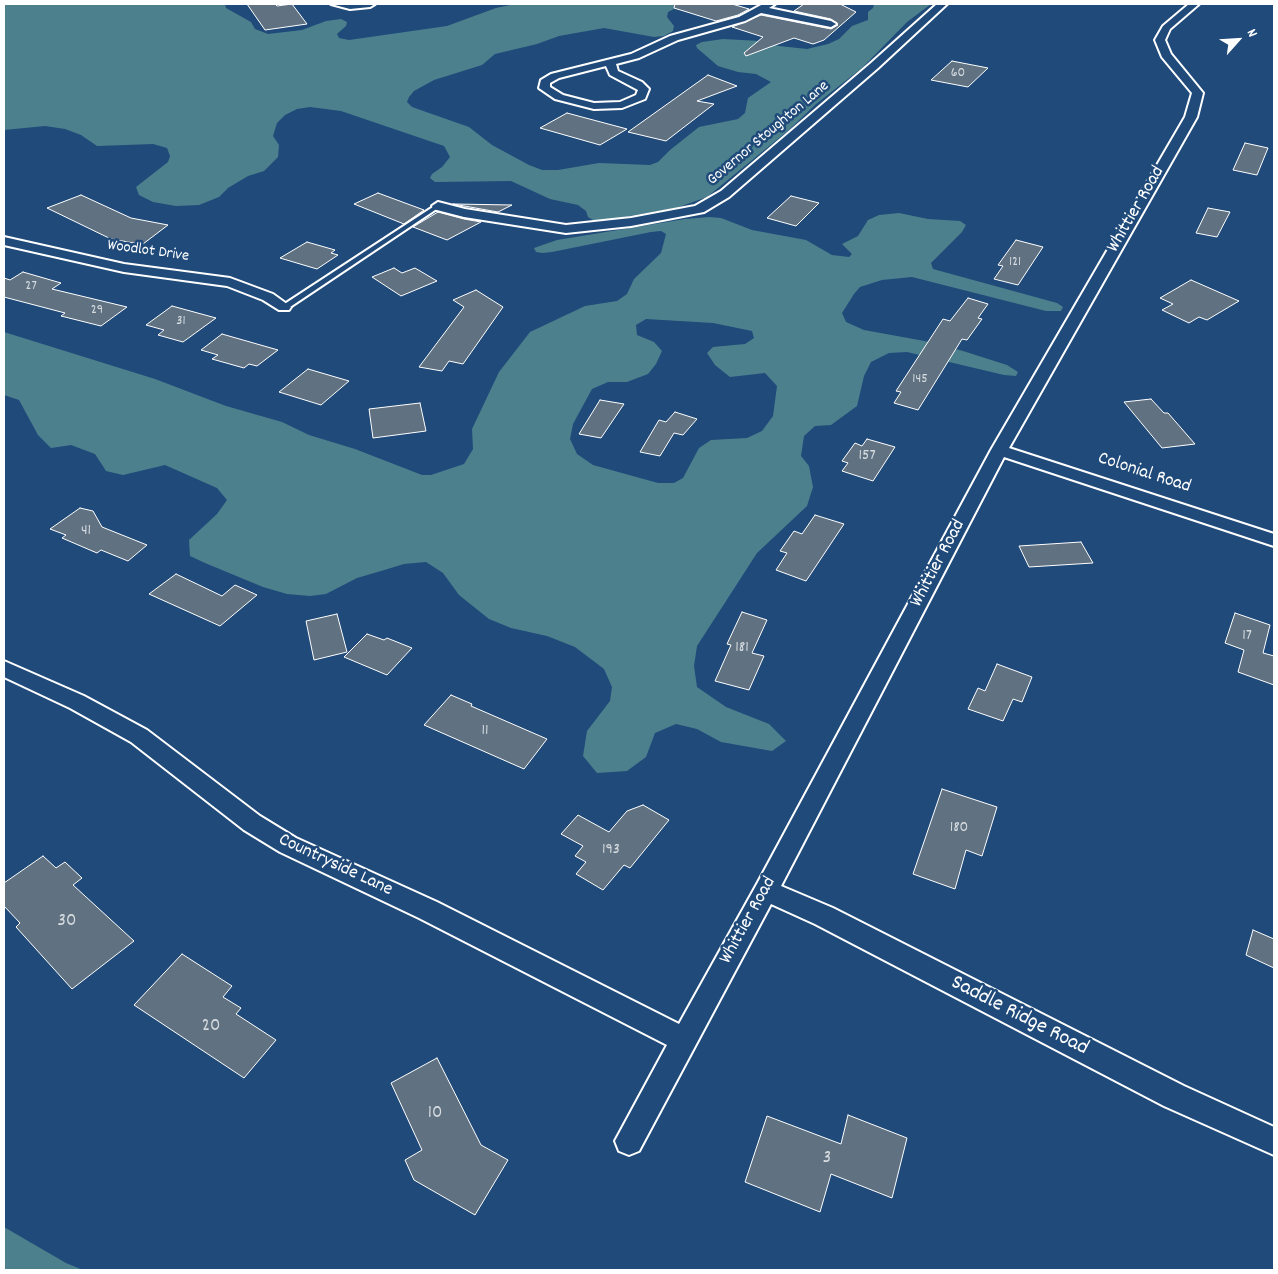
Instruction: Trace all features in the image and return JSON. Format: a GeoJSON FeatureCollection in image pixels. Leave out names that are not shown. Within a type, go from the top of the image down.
{"type":"FeatureCollection","features":[{"type":"Feature","properties":{"kind":"street"},"geometry":{"type":"LineString","coordinates":[[336,4],[350,6],[370,4]]}},
{"type":"Feature","properties":{"kind":"street","name":"Governor Stoughton Lane"},"geometry":{"type":"LineString","coordinates":[[438,206],[464,214],[566,229],[647,220],[706,206],[725,194],[844,92],[942,4]]}},
{"type":"Feature","properties":{"kind":"street","name":"Whittier Road"},"geometry":{"type":"LineString","coordinates":[[629,1141],[766,891],[999,450],[1191,116],[1198,93],[1166,55],[1160,40],[1169,25],[1187,12],[1194,4]]}},
{"type":"Feature","properties":{"kind":"street"},"geometry":{"type":"LineString","coordinates":[[611,63],[614,73],[638,84],[644,89],[641,97],[622,105],[594,106],[559,98],[544,88],[545,82],[554,76],[642,54],[674,38],[735,22],[766,7],[831,24]]}},
{"type":"Feature","properties":{"kind":"street","name":"Woodlot Drive"},"geometry":{"type":"LineString","coordinates":[[4,241],[124,268],[230,282],[268,296],[284,307]]}},
{"type":"Feature","properties":{"kind":"street","name":"Colonial Road"},"geometry":{"type":"LineString","coordinates":[[999,450],[1274,540]]}},
{"type":"Feature","properties":{"kind":"street","name":"Countryside Lane"},"geometry":{"type":"LineString","coordinates":[[4,668],[77,702],[139,736],[246,819],[282,842],[428,910],[683,1040]]}},
{"type":"Feature","properties":{"kind":"street","name":"Saddle Ridge Road"},"geometry":{"type":"LineString","coordinates":[[766,891],[824,916],[1166,1092],[1274,1141]]}},
{"type":"Feature","properties":{"kind":"lane"},"geometry":{"type":"LineString","coordinates":[[284,307],[438,206]]}},
{"type":"Feature","properties":{"kind":"green space"},"geometry":{"type":"Polygon","coordinates":[[[4,4],[225,4],[226,8],[251,22],[255,29],[268,34],[302,30],[326,21],[341,19],[347,22],[346,26],[337,34],[339,38],[349,40],[447,26],[496,8],[515,4],[684,4],[668,12],[667,17],[674,26],[673,31],[664,36],[654,37],[604,28],[559,36],[537,44],[495,54],[482,65],[434,80],[414,91],[409,97],[407,102],[412,107],[469,127],[492,145],[529,165],[542,170],[558,170],[599,163],[650,165],[658,162],[699,127],[738,119],[745,113],[748,98],[771,82],[756,74],[738,72],[718,66],[697,48],[696,45],[702,42],[723,39],[760,41],[779,46],[807,49],[839,39],[852,26],[868,20],[868,12],[873,8],[874,4],[931,4],[907,22],[862,68],[816,104],[790,129],[707,197],[676,208],[606,220],[593,220],[578,205],[550,199],[511,181],[435,182],[430,178],[432,174],[442,167],[450,157],[444,146],[341,111],[310,107],[297,109],[285,115],[277,123],[273,136],[279,145],[278,157],[264,171],[248,176],[228,188],[219,197],[199,205],[176,206],[153,202],[139,195],[136,187],[168,162],[170,156],[167,148],[153,144],[97,146],[81,135],[65,129],[45,126],[4,130],[4,4]]]}},
{"type":"Feature","properties":{"kind":"green space"},"geometry":{"type":"Polygon","coordinates":[[[899,213],[928,219],[960,221],[966,225],[962,232],[931,263],[933,269],[1057,303],[1063,307],[1061,311],[1046,311],[912,277],[882,280],[860,287],[854,294],[842,313],[846,322],[864,330],[930,342],[963,351],[1007,365],[1018,372],[1016,376],[1004,375],[907,352],[889,353],[871,362],[864,376],[857,406],[831,425],[815,426],[804,436],[801,456],[809,466],[813,487],[807,506],[757,553],[697,646],[694,666],[697,687],[726,707],[769,724],[786,741],[772,751],[721,742],[697,729],[676,724],[655,733],[646,757],[627,771],[597,773],[583,756],[587,731],[610,701],[612,687],[604,669],[575,647],[547,636],[511,628],[489,619],[459,595],[443,573],[426,562],[404,564],[357,578],[326,594],[310,596],[287,594],[263,587],[205,563],[190,556],[189,540],[217,514],[227,500],[217,488],[165,465],[123,475],[106,471],[95,454],[71,445],[51,448],[38,435],[19,400],[4,395],[4,332],[155,379],[226,406],[282,422],[309,435],[355,449],[422,475],[431,475],[464,464],[473,449],[472,429],[499,372],[530,332],[585,306],[617,301],[627,294],[634,279],[661,253],[666,234],[661,231],[651,232],[552,252],[536,252],[534,248],[557,240],[685,219],[709,217],[721,218],[752,230],[806,240],[832,255],[849,257],[852,254],[842,244],[858,236],[868,220],[879,215],[899,213]],[[646,319],[636,325],[637,335],[654,342],[662,351],[656,364],[648,374],[627,382],[608,382],[592,389],[573,424],[570,439],[577,454],[593,465],[658,483],[674,483],[683,478],[699,448],[711,440],[747,438],[762,431],[773,416],[777,386],[765,373],[730,377],[715,365],[707,353],[713,347],[745,344],[754,338],[752,331],[713,323],[646,319]]]}},
{"type":"Feature","properties":{"kind":"green space"},"geometry":{"type":"Polygon","coordinates":[[[4,1227],[66,1263],[83,1270],[4,1270],[4,1227]]]}},
{"type":"Feature","properties":{"kind":"building"},"geometry":{"type":"Polygon","coordinates":[[[247,4],[275,4],[277,6],[292,4],[307,24],[265,30],[247,4]]]}},
{"type":"Feature","properties":{"kind":"building"},"geometry":{"type":"Polygon","coordinates":[[[675,4],[732,4],[749,9],[738,15],[716,21],[674,8],[675,4]]]}},
{"type":"Feature","properties":{"kind":"building"},"geometry":{"type":"Polygon","coordinates":[[[804,4],[840,4],[856,12],[824,40],[813,44],[794,38],[746,56],[744,53],[763,37],[732,27],[761,15],[831,29],[838,25],[831,19],[794,11],[804,4]]]}},
{"type":"Feature","properties":{"kind":"building"},"geometry":{"type":"Polygon","coordinates":[[[952,61],[988,68],[968,87],[931,80],[952,61]]]}},
{"type":"Feature","properties":{"kind":"building"},"geometry":{"type":"Polygon","coordinates":[[[708,75],[737,86],[697,101],[714,104],[666,141],[628,132],[708,75]]]}},
{"type":"Feature","properties":{"kind":"building"},"geometry":{"type":"Polygon","coordinates":[[[567,113],[627,129],[600,145],[540,128],[567,113]]]}},
{"type":"Feature","properties":{"kind":"building"},"geometry":{"type":"Polygon","coordinates":[[[1245,143],[1268,148],[1257,175],[1233,170],[1245,143]]]}},
{"type":"Feature","properties":{"kind":"building"},"geometry":{"type":"Polygon","coordinates":[[[378,193],[424,210],[404,224],[354,204],[378,193]]]}},
{"type":"Feature","properties":{"kind":"building"},"geometry":{"type":"Polygon","coordinates":[[[81,195],[131,218],[168,225],[143,244],[134,243],[111,239],[47,208],[81,195]]]}},
{"type":"Feature","properties":{"kind":"building"},"geometry":{"type":"Polygon","coordinates":[[[791,196],[819,203],[796,226],[767,218],[791,196]]]}},
{"type":"Feature","properties":{"kind":"building"},"geometry":{"type":"Polygon","coordinates":[[[454,204],[512,205],[498,212],[454,204]]]}},
{"type":"Feature","properties":{"kind":"building"},"geometry":{"type":"Polygon","coordinates":[[[1208,208],[1230,212],[1217,237],[1196,233],[1208,208]]]}},
{"type":"Feature","properties":{"kind":"building"},"geometry":{"type":"Polygon","coordinates":[[[438,212],[481,222],[447,240],[413,227],[438,212]]]}},
{"type":"Feature","properties":{"kind":"building"},"geometry":{"type":"Polygon","coordinates":[[[1016,240],[1043,247],[1018,285],[994,279],[1003,266],[998,265],[1016,240]]]}},
{"type":"Feature","properties":{"kind":"building"},"geometry":{"type":"Polygon","coordinates":[[[307,242],[335,250],[331,253],[338,255],[317,269],[280,258],[307,242]]]}},
{"type":"Feature","properties":{"kind":"building"},"geometry":{"type":"Polygon","coordinates":[[[394,268],[402,273],[415,268],[437,281],[401,296],[372,277],[394,268]]]}},
{"type":"Feature","properties":{"kind":"building"},"geometry":{"type":"Polygon","coordinates":[[[23,272],[61,283],[52,289],[127,307],[101,326],[61,316],[65,313],[4,297],[4,278],[10,280],[23,272]]]}},
{"type":"Feature","properties":{"kind":"building"},"geometry":{"type":"Polygon","coordinates":[[[1191,280],[1239,301],[1207,320],[1199,317],[1189,323],[1162,310],[1173,304],[1160,298],[1191,280]]]}},
{"type":"Feature","properties":{"kind":"building"},"geometry":{"type":"Polygon","coordinates":[[[476,290],[503,307],[463,364],[449,361],[442,371],[419,367],[464,307],[453,300],[476,290]]]}},
{"type":"Feature","properties":{"kind":"building"},"geometry":{"type":"Polygon","coordinates":[[[968,298],[988,304],[978,318],[982,319],[967,340],[962,339],[918,410],[894,403],[901,392],[896,391],[943,319],[950,321],[968,298]]]}},
{"type":"Feature","properties":{"kind":"building"},"geometry":{"type":"Polygon","coordinates":[[[172,306],[216,318],[183,342],[158,335],[164,330],[146,325],[172,306]]]}},
{"type":"Feature","properties":{"kind":"building"},"geometry":{"type":"Polygon","coordinates":[[[222,334],[278,350],[257,366],[249,364],[244,368],[212,359],[218,355],[201,350],[222,334]]]}},
{"type":"Feature","properties":{"kind":"building"},"geometry":{"type":"Polygon","coordinates":[[[308,369],[349,381],[321,405],[279,392],[308,369]]]}},
{"type":"Feature","properties":{"kind":"building"},"geometry":{"type":"Polygon","coordinates":[[[1151,399],[1164,413],[1168,413],[1195,444],[1162,448],[1124,402],[1151,399]]]}},
{"type":"Feature","properties":{"kind":"building"},"geometry":{"type":"Polygon","coordinates":[[[600,400],[624,404],[601,438],[579,434],[600,400]]]}},
{"type":"Feature","properties":{"kind":"building"},"geometry":{"type":"Polygon","coordinates":[[[420,403],[426,431],[373,438],[369,409],[420,403]]]}},
{"type":"Feature","properties":{"kind":"building"},"geometry":{"type":"Polygon","coordinates":[[[675,412],[697,419],[683,435],[674,433],[660,456],[640,452],[659,420],[666,422],[675,412]]]}},
{"type":"Feature","properties":{"kind":"building"},"geometry":{"type":"Polygon","coordinates":[[[867,439],[895,447],[873,481],[842,471],[848,463],[842,461],[855,443],[862,446],[867,439]]]}},
{"type":"Feature","properties":{"kind":"building"},"geometry":{"type":"Polygon","coordinates":[[[80,508],[93,511],[102,527],[147,545],[128,561],[101,550],[97,553],[62,538],[66,535],[50,529],[80,508]]]}},
{"type":"Feature","properties":{"kind":"building"},"geometry":{"type":"Polygon","coordinates":[[[815,515],[844,524],[806,581],[776,570],[787,553],[780,551],[794,531],[802,534],[815,515]]]}},
{"type":"Feature","properties":{"kind":"building"},"geometry":{"type":"Polygon","coordinates":[[[1081,542],[1093,563],[1029,567],[1019,546],[1081,542]]]}},
{"type":"Feature","properties":{"kind":"building"},"geometry":{"type":"Polygon","coordinates":[[[176,574],[222,596],[235,585],[257,595],[220,626],[149,594],[176,574]]]}},
{"type":"Feature","properties":{"kind":"building"},"geometry":{"type":"Polygon","coordinates":[[[742,612],[767,620],[752,653],[764,656],[749,690],[715,681],[731,645],[727,644],[742,612]]]}},
{"type":"Feature","properties":{"kind":"building"},"geometry":{"type":"Polygon","coordinates":[[[1235,613],[1270,625],[1263,653],[1274,656],[1274,685],[1238,672],[1244,650],[1225,643],[1235,613]]]}},
{"type":"Feature","properties":{"kind":"building"},"geometry":{"type":"Polygon","coordinates":[[[337,614],[347,652],[314,660],[306,621],[337,614]]]}},
{"type":"Feature","properties":{"kind":"building"},"geometry":{"type":"Polygon","coordinates":[[[367,634],[384,640],[387,638],[412,648],[387,675],[344,657],[367,634]]]}},
{"type":"Feature","properties":{"kind":"building"},"geometry":{"type":"Polygon","coordinates":[[[997,664],[1032,677],[1022,702],[1013,699],[1003,721],[968,709],[978,688],[985,691],[997,664]]]}},
{"type":"Feature","properties":{"kind":"building"},"geometry":{"type":"Polygon","coordinates":[[[451,695],[472,704],[471,706],[547,739],[524,769],[424,725],[451,695]]]}},
{"type":"Feature","properties":{"kind":"building"},"geometry":{"type":"Polygon","coordinates":[[[942,789],[997,807],[982,856],[966,850],[955,889],[913,874],[942,789]]]}},
{"type":"Feature","properties":{"kind":"building"},"geometry":{"type":"Polygon","coordinates":[[[643,805],[669,820],[630,868],[624,865],[603,890],[576,874],[586,862],[575,856],[583,846],[561,834],[578,815],[609,832],[627,811],[643,805]]]}},
{"type":"Feature","properties":{"kind":"building"},"geometry":{"type":"Polygon","coordinates":[[[43,856],[56,868],[65,862],[82,878],[73,885],[134,941],[72,989],[16,927],[20,923],[4,906],[4,883],[43,856]]]}},
{"type":"Feature","properties":{"kind":"building"},"geometry":{"type":"Polygon","coordinates":[[[1253,930],[1274,939],[1274,968],[1246,955],[1253,930]]]}},
{"type":"Feature","properties":{"kind":"building"},"geometry":{"type":"Polygon","coordinates":[[[182,954],[232,986],[223,997],[241,1008],[236,1014],[276,1040],[244,1078],[134,1005],[182,954]]]}},
{"type":"Feature","properties":{"kind":"building"},"geometry":{"type":"Polygon","coordinates":[[[437,1058],[481,1145],[508,1160],[475,1215],[414,1180],[405,1160],[422,1150],[391,1083],[437,1058]]]}},
{"type":"Feature","properties":{"kind":"building"},"geometry":{"type":"Polygon","coordinates":[[[848,1115],[907,1138],[892,1198],[831,1174],[820,1212],[745,1182],[767,1116],[841,1144],[848,1115]]]}}]}
